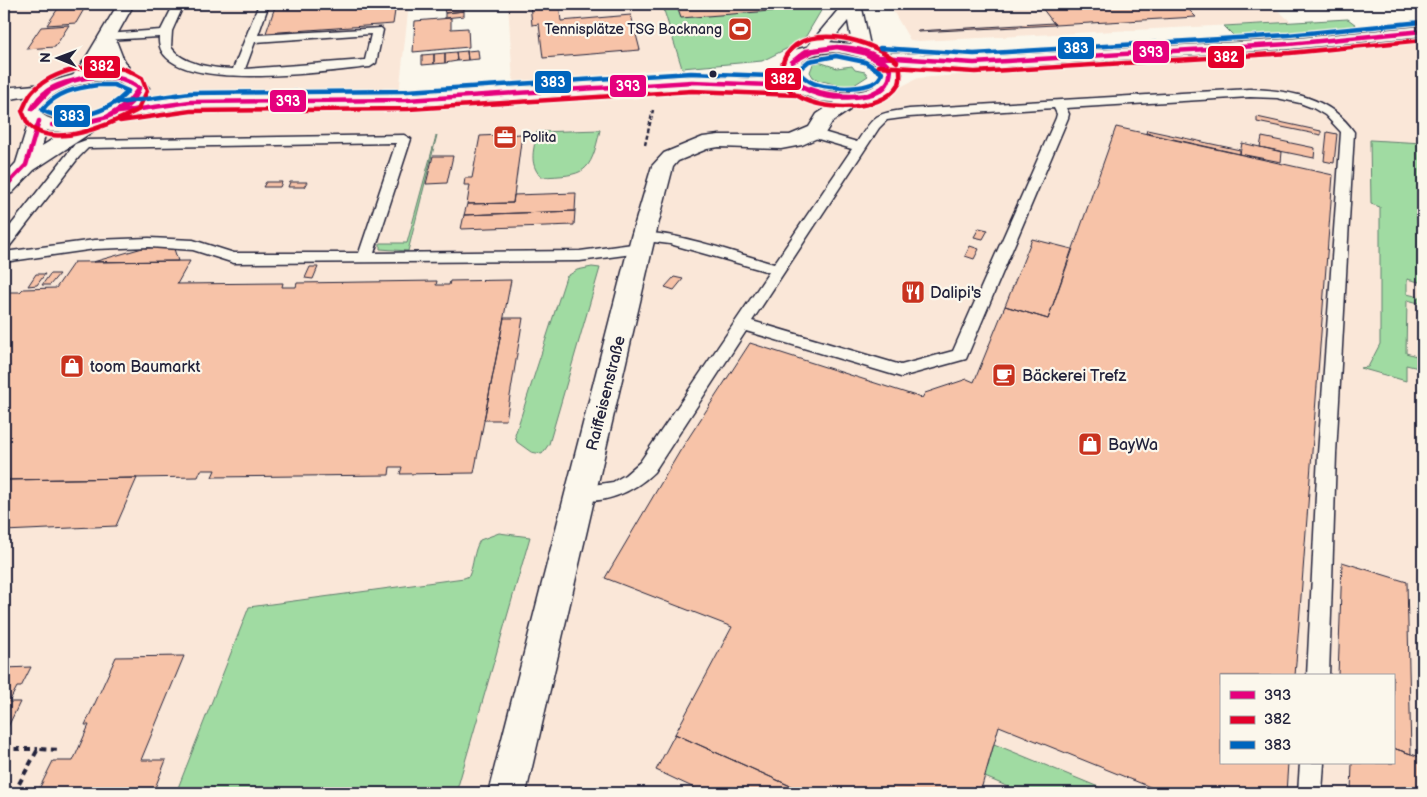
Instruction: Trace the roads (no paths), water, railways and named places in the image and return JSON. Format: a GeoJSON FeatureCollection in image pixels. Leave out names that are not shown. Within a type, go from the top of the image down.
{"type":"FeatureCollection","features":[{"type":"Feature","properties":{"kind":"street"},"geometry":{"type":"LineString","coordinates":[[80,78],[92,63],[126,4]]}},
{"type":"Feature","properties":{"kind":"street"},"geometry":{"type":"LineString","coordinates":[[815,49],[853,4]]}},
{"type":"Feature","properties":{"kind":"street"},"geometry":{"type":"LineString","coordinates":[[119,112],[190,102],[407,100],[692,82],[804,89],[827,97],[856,98],[880,90],[890,81],[892,75],[891,68],[871,54],[853,4]]}},
{"type":"Feature","properties":{"kind":"street"},"geometry":{"type":"LineString","coordinates":[[692,82],[790,63],[800,55],[815,49],[835,47],[871,54],[974,63],[1289,44],[1423,31]]}},
{"type":"Feature","properties":{"kind":"street"},"geometry":{"type":"LineString","coordinates":[[4,188],[26,165],[94,122],[119,112],[131,104],[138,96],[132,83],[112,56],[106,37]]}},
{"type":"Feature","properties":{"kind":"street"},"geometry":{"type":"LineString","coordinates":[[790,63],[788,73],[804,89],[818,126]]}},
{"type":"Feature","properties":{"kind":"street"},"geometry":{"type":"LineString","coordinates":[[890,81],[974,63]]}},
{"type":"Feature","properties":{"kind":"street"},"geometry":{"type":"LineString","coordinates":[[4,94],[56,86],[80,78],[97,76],[132,83],[190,102]]}},
{"type":"Feature","properties":{"kind":"street"},"geometry":{"type":"LineString","coordinates":[[26,165],[38,98],[56,86]]}},
{"type":"Feature","properties":{"kind":"street","name":"Raiffeisenstraße"},"geometry":{"type":"LineString","coordinates":[[507,793],[642,243],[663,166],[671,157],[703,143],[782,143],[795,141],[856,98]]}},
{"type":"Feature","properties":{"kind":"street"},"geometry":{"type":"LineString","coordinates":[[4,104],[62,126],[94,122]]}},
{"type":"Feature","properties":{"kind":"lane"},"geometry":{"type":"LineString","coordinates":[[179,4],[165,33],[165,46],[171,55],[189,64],[238,73],[370,64],[377,30],[251,39]]}},
{"type":"Feature","properties":{"kind":"lane"},"geometry":{"type":"LineString","coordinates":[[238,73],[264,4]]}},
{"type":"Feature","properties":{"kind":"lane"},"geometry":{"type":"LineString","coordinates":[[106,37],[165,33]]}},
{"type":"Feature","properties":{"kind":"lane"},"geometry":{"type":"LineString","coordinates":[[580,493],[604,492],[620,488],[635,480],[647,467],[878,121],[890,116],[1268,93],[1302,99],[1319,105],[1332,114],[1343,124],[1348,132],[1327,454],[1318,674]]}},
{"type":"Feature","properties":{"kind":"lane"},"geometry":{"type":"LineString","coordinates":[[743,324],[901,371],[960,355],[1062,118],[1063,114],[1058,105]]}},
{"type":"Feature","properties":{"kind":"lane"},"geometry":{"type":"LineString","coordinates":[[818,126],[860,146]]}},
{"type":"Feature","properties":{"kind":"lane"},"geometry":{"type":"LineString","coordinates":[[4,244],[74,154],[80,147],[86,144],[404,140],[365,257]]}},
{"type":"Feature","properties":{"kind":"lane"},"geometry":{"type":"LineString","coordinates":[[4,256],[84,246],[154,244],[202,246],[234,258],[580,256],[642,243],[671,240],[778,270]]}},
{"type":"Feature","properties":{"kind":"lane"},"geometry":{"type":"LineString","coordinates":[[1310,793],[1312,764]]}},
{"type":"Feature","properties":{"kind":"place","name":"Tennisplätze TSG Backnang"},"geometry":{"type":"Point","coordinates":[740,29]}},
{"type":"Feature","properties":{"kind":"place","name":"Polita"},"geometry":{"type":"Point","coordinates":[505,137]}},
{"type":"Feature","properties":{"kind":"place","name":"Dalipi's"},"geometry":{"type":"Point","coordinates":[913,292]}},
{"type":"Feature","properties":{"kind":"place","name":"toom Baumarkt"},"geometry":{"type":"Point","coordinates":[72,366]}},
{"type":"Feature","properties":{"kind":"place","name":"Bäckerei Trefz"},"geometry":{"type":"Point","coordinates":[1004,375]}},
{"type":"Feature","properties":{"kind":"place","name":"BayWa"},"geometry":{"type":"Point","coordinates":[1090,444]}}]}
